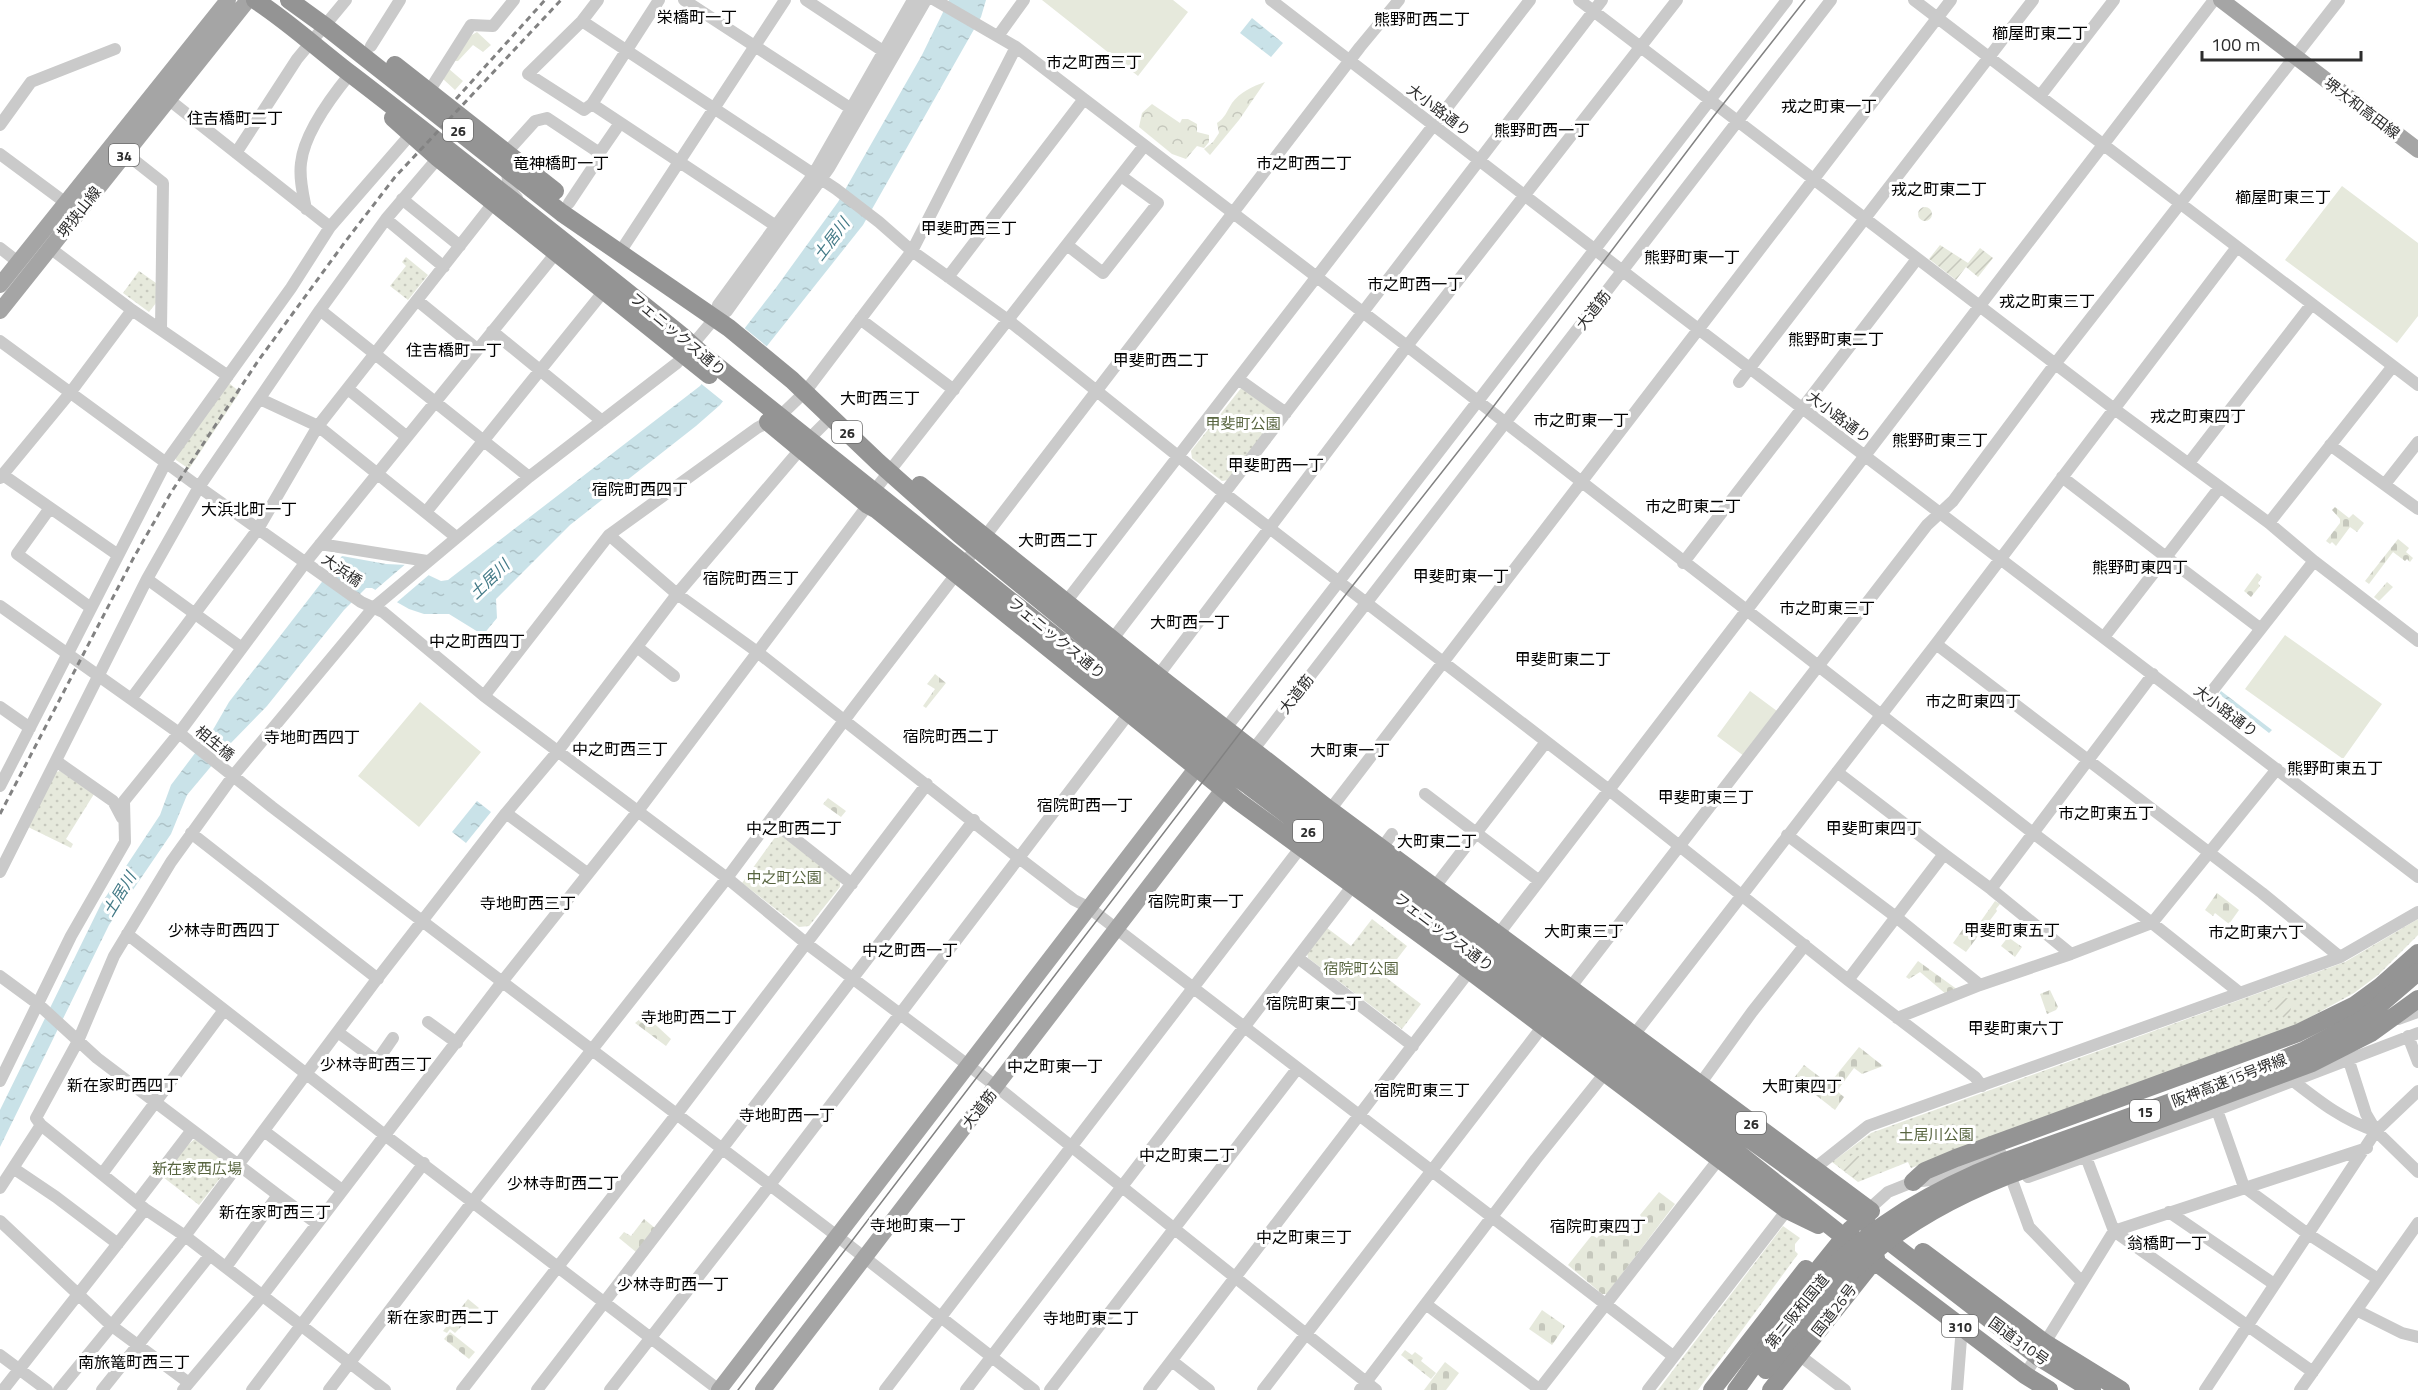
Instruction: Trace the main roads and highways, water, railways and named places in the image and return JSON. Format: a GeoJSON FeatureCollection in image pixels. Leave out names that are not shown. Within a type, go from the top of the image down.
{"type":"FeatureCollection","features":[{"type":"Feature","properties":{"kind":"highway","name":"26"},"geometry":{"type":"LineString","coordinates":[[255,0],[438,140],[498,197],[560,247]]}},
{"type":"Feature","properties":{"kind":"highway","name":"フェニックス通り"},"geometry":{"type":"LineString","coordinates":[[290,0],[329,21],[505,161],[772,363],[889,472],[906,473],[980,542],[1108,645],[1143,695]]}},
{"type":"Feature","properties":{"kind":"highway","name":"26"},"geometry":{"type":"LineString","coordinates":[[329,21],[371,46],[426,97]]}},
{"type":"Feature","properties":{"kind":"highway","name":"26"},"geometry":{"type":"LineString","coordinates":[[350,74],[410,135],[438,158],[545,226],[560,247]]}},
{"type":"Feature","properties":{"kind":"highway","name":"フェニックス通り"},"geometry":{"type":"LineString","coordinates":[[560,247],[1088,672],[1143,695],[1316,827],[1373,859],[1484,953],[1733,1139],[1844,1237],[1882,1246]]}},
{"type":"Feature","properties":{"kind":"highway","name":"26"},"geometry":{"type":"LineString","coordinates":[[1143,695],[1316,827],[1430,893],[1484,953],[1733,1139],[1815,1168],[1864,1214]]}},
{"type":"Feature","properties":{"kind":"highway","name":"15"},"geometry":{"type":"LineString","coordinates":[[1913,1182],[1925,1171],[2298,1033],[2355,1005],[2381,986],[2418,953]]}},
{"type":"Feature","properties":{"kind":"highway","name":"阪神高速15号堺線"},"geometry":{"type":"LineString","coordinates":[[1882,1246],[1909,1207],[1971,1175],[2230,1081],[2305,1050],[2364,1019],[2418,972]]}},
{"type":"Feature","properties":{"kind":"highway","name":"阪神高速15号堺線"},"geometry":{"type":"LineString","coordinates":[[1882,1246],[1919,1218],[1976,1188],[2312,1063],[2371,1033],[2418,999]]}},
{"type":"Feature","properties":{"kind":"highway","name":"26"},"geometry":{"type":"LineString","coordinates":[[1619,1054],[1700,1084],[1733,1139],[1787,1210],[1844,1237]]}},
{"type":"Feature","properties":{"kind":"highway","name":"フェニックス通り"},"geometry":{"type":"LineString","coordinates":[[1733,1139],[1864,1214],[1882,1246]]}},
{"type":"Feature","properties":{"kind":"highway"},"geometry":{"type":"LineString","coordinates":[[1722,1390],[1864,1214]]}},
{"type":"Feature","properties":{"kind":"highway"},"geometry":{"type":"LineString","coordinates":[[1712,1390],[1816,1256],[1844,1237]]}},
{"type":"Feature","properties":{"kind":"highway"},"geometry":{"type":"LineString","coordinates":[[1756,1390],[1882,1246],[1925,1254],[2041,1350],[2121,1390]]}},
{"type":"Feature","properties":{"kind":"highway","name":"国道310号"},"geometry":{"type":"LineString","coordinates":[[1882,1246],[1962,1326],[2025,1375],[2049,1390]]}},
{"type":"Feature","properties":{"kind":"highway","name":"国道310号"},"geometry":{"type":"LineString","coordinates":[[1882,1246],[2041,1350],[2092,1390]]}},
{"type":"Feature","properties":{"kind":"highway","name":"国道26号"},"geometry":{"type":"LineString","coordinates":[[1771,1390],[1882,1246]]}},
{"type":"Feature","properties":{"kind":"highway","name":"第二阪和国道"},"geometry":{"type":"LineString","coordinates":[[1736,1390],[1821,1279],[1882,1246]]}},
{"type":"Feature","properties":{"kind":"highway","name":"第二阪和国道"},"geometry":{"type":"LineString","coordinates":[[1751,1390],[1833,1288],[1882,1246]]}},
{"type":"Feature","properties":{"kind":"highway"},"geometry":{"type":"LineString","coordinates":[[1729,1390],[1752,1361],[1775,1323]]}},
{"type":"Feature","properties":{"kind":"main road","name":"堺狭山線"},"geometry":{"type":"LineString","coordinates":[[0,285],[228,0]]}},
{"type":"Feature","properties":{"kind":"main road","name":"堺狭山線"},"geometry":{"type":"LineString","coordinates":[[0,311],[248,0]]}},
{"type":"Feature","properties":{"kind":"main road","name":"堺大和高田線"},"geometry":{"type":"LineString","coordinates":[[2221,0],[2418,150]]}},
{"type":"Feature","properties":{"kind":"main road"},"geometry":{"type":"LineString","coordinates":[[719,1390],[1211,748]]}},
{"type":"Feature","properties":{"kind":"main road","name":"大道筋"},"geometry":{"type":"LineString","coordinates":[[763,1390],[1239,769]]}},
{"type":"Feature","properties":{"kind":"water","name":"土居川"},"geometry":{"type":"Polygon","coordinates":[[[949,0],[986,0],[981,17],[863,225],[720,405],[570,525],[496,599],[497,618],[483,635],[449,614],[424,614],[409,609],[372,588],[366,588],[344,610],[267,706],[229,745],[187,795],[171,834],[109,925],[0,1147],[0,1110],[101,904],[160,815],[171,785],[214,728],[229,702],[342,556],[386,564],[407,565],[441,581],[448,580],[700,386],[775,289],[838,202],[922,55],[949,0]]]}},
{"type":"Feature","properties":{"kind":"water"},"geometry":{"type":"Polygon","coordinates":[[[1252,18],[1283,43],[1271,57],[1240,33],[1252,18]]]}},
{"type":"Feature","properties":{"kind":"water"},"geometry":{"type":"Polygon","coordinates":[[[2221,691],[2272,730],[2269,733],[2219,694],[2221,691]]]}},
{"type":"Feature","properties":{"kind":"water"},"geometry":{"type":"Polygon","coordinates":[[[477,801],[491,812],[466,843],[452,832],[477,801]]]}},
{"type":"Feature","properties":{"kind":"tram line"},"geometry":{"type":"LineString","coordinates":[[738,1390],[1350,589],[1490,411],[1713,117],[1805,0]]}},
{"type":"Feature","properties":{"kind":"railway"},"geometry":{"type":"LineString","coordinates":[[456,99],[545,0]]}},
{"type":"Feature","properties":{"kind":"railway"},"geometry":{"type":"LineString","coordinates":[[0,814],[134,557],[172,491],[258,361],[395,177],[561,0]]}},
{"type":"Feature","properties":{"kind":"district","name":"栄橋町一丁"},"geometry":{"type":"Point","coordinates":[697,17]}},
{"type":"Feature","properties":{"kind":"district","name":"熊野町西二丁"},"geometry":{"type":"Point","coordinates":[1422,19]}},
{"type":"Feature","properties":{"kind":"district","name":"櫛屋町東二丁"},"geometry":{"type":"Point","coordinates":[2040,33]}},
{"type":"Feature","properties":{"kind":"district","name":"市之町西三丁"},"geometry":{"type":"Point","coordinates":[1094,62]}},
{"type":"Feature","properties":{"kind":"district","name":"戎之町東一丁"},"geometry":{"type":"Point","coordinates":[1829,106]}},
{"type":"Feature","properties":{"kind":"district","name":"住吉橋町二丁"},"geometry":{"type":"Point","coordinates":[235,118]}},
{"type":"Feature","properties":{"kind":"district","name":"熊野町西一丁"},"geometry":{"type":"Point","coordinates":[1542,130]}},
{"type":"Feature","properties":{"kind":"district","name":"竜神橋町一丁"},"geometry":{"type":"Point","coordinates":[561,163]}},
{"type":"Feature","properties":{"kind":"district","name":"市之町西二丁"},"geometry":{"type":"Point","coordinates":[1304,163]}},
{"type":"Feature","properties":{"kind":"district","name":"戎之町東二丁"},"geometry":{"type":"Point","coordinates":[1939,189]}},
{"type":"Feature","properties":{"kind":"district","name":"櫛屋町東三丁"},"geometry":{"type":"Point","coordinates":[2283,197]}},
{"type":"Feature","properties":{"kind":"district","name":"甲斐町西三丁"},"geometry":{"type":"Point","coordinates":[969,228]}},
{"type":"Feature","properties":{"kind":"district","name":"熊野町東一丁"},"geometry":{"type":"Point","coordinates":[1692,257]}},
{"type":"Feature","properties":{"kind":"district","name":"市之町西一丁"},"geometry":{"type":"Point","coordinates":[1415,284]}},
{"type":"Feature","properties":{"kind":"district","name":"戎之町東三丁"},"geometry":{"type":"Point","coordinates":[2047,301]}},
{"type":"Feature","properties":{"kind":"district","name":"熊野町東二丁"},"geometry":{"type":"Point","coordinates":[1836,339]}},
{"type":"Feature","properties":{"kind":"district","name":"住吉橋町一丁"},"geometry":{"type":"Point","coordinates":[454,350]}},
{"type":"Feature","properties":{"kind":"district","name":"甲斐町西二丁"},"geometry":{"type":"Point","coordinates":[1161,360]}},
{"type":"Feature","properties":{"kind":"district","name":"大町西三丁"},"geometry":{"type":"Point","coordinates":[880,398]}},
{"type":"Feature","properties":{"kind":"district","name":"戎之町東四丁"},"geometry":{"type":"Point","coordinates":[2198,416]}},
{"type":"Feature","properties":{"kind":"district","name":"市之町東一丁"},"geometry":{"type":"Point","coordinates":[1581,420]}},
{"type":"Feature","properties":{"kind":"district","name":"熊野町東三丁"},"geometry":{"type":"Point","coordinates":[1940,440]}},
{"type":"Feature","properties":{"kind":"district","name":"甲斐町西一丁"},"geometry":{"type":"Point","coordinates":[1276,465]}},
{"type":"Feature","properties":{"kind":"district","name":"宿院町西四丁"},"geometry":{"type":"Point","coordinates":[640,489]}},
{"type":"Feature","properties":{"kind":"district","name":"市之町東二丁"},"geometry":{"type":"Point","coordinates":[1693,506]}},
{"type":"Feature","properties":{"kind":"district","name":"大浜北町一丁"},"geometry":{"type":"Point","coordinates":[249,509]}},
{"type":"Feature","properties":{"kind":"district","name":"大町西二丁"},"geometry":{"type":"Point","coordinates":[1058,540]}},
{"type":"Feature","properties":{"kind":"district","name":"熊野町東四丁"},"geometry":{"type":"Point","coordinates":[2140,567]}},
{"type":"Feature","properties":{"kind":"district","name":"甲斐町東一丁"},"geometry":{"type":"Point","coordinates":[1461,576]}},
{"type":"Feature","properties":{"kind":"district","name":"宿院町西三丁"},"geometry":{"type":"Point","coordinates":[751,578]}},
{"type":"Feature","properties":{"kind":"district","name":"市之町東三丁"},"geometry":{"type":"Point","coordinates":[1827,608]}},
{"type":"Feature","properties":{"kind":"district","name":"大町西一丁"},"geometry":{"type":"Point","coordinates":[1190,622]}},
{"type":"Feature","properties":{"kind":"district","name":"中之町西四丁"},"geometry":{"type":"Point","coordinates":[477,641]}},
{"type":"Feature","properties":{"kind":"district","name":"甲斐町東二丁"},"geometry":{"type":"Point","coordinates":[1563,659]}},
{"type":"Feature","properties":{"kind":"district","name":"市之町東四丁"},"geometry":{"type":"Point","coordinates":[1973,701]}},
{"type":"Feature","properties":{"kind":"district","name":"宿院町西二丁"},"geometry":{"type":"Point","coordinates":[951,736]}},
{"type":"Feature","properties":{"kind":"district","name":"寺地町西四丁"},"geometry":{"type":"Point","coordinates":[312,737]}},
{"type":"Feature","properties":{"kind":"district","name":"中之町西三丁"},"geometry":{"type":"Point","coordinates":[620,749]}},
{"type":"Feature","properties":{"kind":"district","name":"大町東一丁"},"geometry":{"type":"Point","coordinates":[1350,750]}},
{"type":"Feature","properties":{"kind":"district","name":"熊野町東五丁"},"geometry":{"type":"Point","coordinates":[2335,768]}},
{"type":"Feature","properties":{"kind":"district","name":"甲斐町東三丁"},"geometry":{"type":"Point","coordinates":[1706,797]}},
{"type":"Feature","properties":{"kind":"district","name":"宿院町西一丁"},"geometry":{"type":"Point","coordinates":[1085,805]}},
{"type":"Feature","properties":{"kind":"district","name":"市之町東五丁"},"geometry":{"type":"Point","coordinates":[2106,813]}},
{"type":"Feature","properties":{"kind":"district","name":"中之町西二丁"},"geometry":{"type":"Point","coordinates":[794,828]}},
{"type":"Feature","properties":{"kind":"district","name":"甲斐町東四丁"},"geometry":{"type":"Point","coordinates":[1874,828]}},
{"type":"Feature","properties":{"kind":"district","name":"大町東二丁"},"geometry":{"type":"Point","coordinates":[1437,841]}},
{"type":"Feature","properties":{"kind":"district","name":"宿院町東一丁"},"geometry":{"type":"Point","coordinates":[1196,901]}},
{"type":"Feature","properties":{"kind":"district","name":"寺地町西三丁"},"geometry":{"type":"Point","coordinates":[528,903]}},
{"type":"Feature","properties":{"kind":"district","name":"少林寺町西四丁"},"geometry":{"type":"Point","coordinates":[224,930]}},
{"type":"Feature","properties":{"kind":"district","name":"甲斐町東五丁"},"geometry":{"type":"Point","coordinates":[2012,930]}},
{"type":"Feature","properties":{"kind":"district","name":"大町東三丁"},"geometry":{"type":"Point","coordinates":[1584,931]}},
{"type":"Feature","properties":{"kind":"district","name":"市之町東六丁"},"geometry":{"type":"Point","coordinates":[2256,932]}},
{"type":"Feature","properties":{"kind":"district","name":"中之町西一丁"},"geometry":{"type":"Point","coordinates":[910,950]}},
{"type":"Feature","properties":{"kind":"district","name":"宿院町東二丁"},"geometry":{"type":"Point","coordinates":[1314,1003]}},
{"type":"Feature","properties":{"kind":"district","name":"寺地町西二丁"},"geometry":{"type":"Point","coordinates":[689,1017]}},
{"type":"Feature","properties":{"kind":"district","name":"甲斐町東六丁"},"geometry":{"type":"Point","coordinates":[2016,1028]}},
{"type":"Feature","properties":{"kind":"district","name":"少林寺町西三丁"},"geometry":{"type":"Point","coordinates":[376,1064]}},
{"type":"Feature","properties":{"kind":"district","name":"中之町東一丁"},"geometry":{"type":"Point","coordinates":[1055,1066]}},
{"type":"Feature","properties":{"kind":"district","name":"新在家町西四丁"},"geometry":{"type":"Point","coordinates":[123,1085]}},
{"type":"Feature","properties":{"kind":"district","name":"大町東四丁"},"geometry":{"type":"Point","coordinates":[1802,1086]}},
{"type":"Feature","properties":{"kind":"district","name":"宿院町東三丁"},"geometry":{"type":"Point","coordinates":[1422,1090]}},
{"type":"Feature","properties":{"kind":"district","name":"寺地町西一丁"},"geometry":{"type":"Point","coordinates":[787,1115]}},
{"type":"Feature","properties":{"kind":"district","name":"中之町東二丁"},"geometry":{"type":"Point","coordinates":[1187,1155]}},
{"type":"Feature","properties":{"kind":"district","name":"少林寺町西二丁"},"geometry":{"type":"Point","coordinates":[563,1183]}},
{"type":"Feature","properties":{"kind":"district","name":"新在家町西三丁"},"geometry":{"type":"Point","coordinates":[275,1212]}},
{"type":"Feature","properties":{"kind":"district","name":"寺地町東一丁"},"geometry":{"type":"Point","coordinates":[918,1225]}},
{"type":"Feature","properties":{"kind":"district","name":"宿院町東四丁"},"geometry":{"type":"Point","coordinates":[1598,1226]}},
{"type":"Feature","properties":{"kind":"district","name":"中之町東三丁"},"geometry":{"type":"Point","coordinates":[1304,1237]}},
{"type":"Feature","properties":{"kind":"district","name":"翁橋町一丁"},"geometry":{"type":"Point","coordinates":[2167,1243]}},
{"type":"Feature","properties":{"kind":"district","name":"少林寺町西一丁"},"geometry":{"type":"Point","coordinates":[673,1284]}},
{"type":"Feature","properties":{"kind":"district","name":"新在家町西二丁"},"geometry":{"type":"Point","coordinates":[443,1317]}},
{"type":"Feature","properties":{"kind":"district","name":"寺地町東二丁"},"geometry":{"type":"Point","coordinates":[1091,1318]}},
{"type":"Feature","properties":{"kind":"district","name":"南旅篭町西三丁"},"geometry":{"type":"Point","coordinates":[134,1362]}},
{"type":"Feature","properties":{"kind":"park label","name":"甲斐町公園"},"geometry":{"type":"Point","coordinates":[1243,423]}},
{"type":"Feature","properties":{"kind":"park label","name":"中之町公園"},"geometry":{"type":"Point","coordinates":[784,877]}},
{"type":"Feature","properties":{"kind":"park label","name":"宿院町公園"},"geometry":{"type":"Point","coordinates":[1361,968]}},
{"type":"Feature","properties":{"kind":"park label","name":"土居川公園"},"geometry":{"type":"Point","coordinates":[1936,1134]}},
{"type":"Feature","properties":{"kind":"park label","name":"新在家西広場"},"geometry":{"type":"Point","coordinates":[197,1168]}}]}
